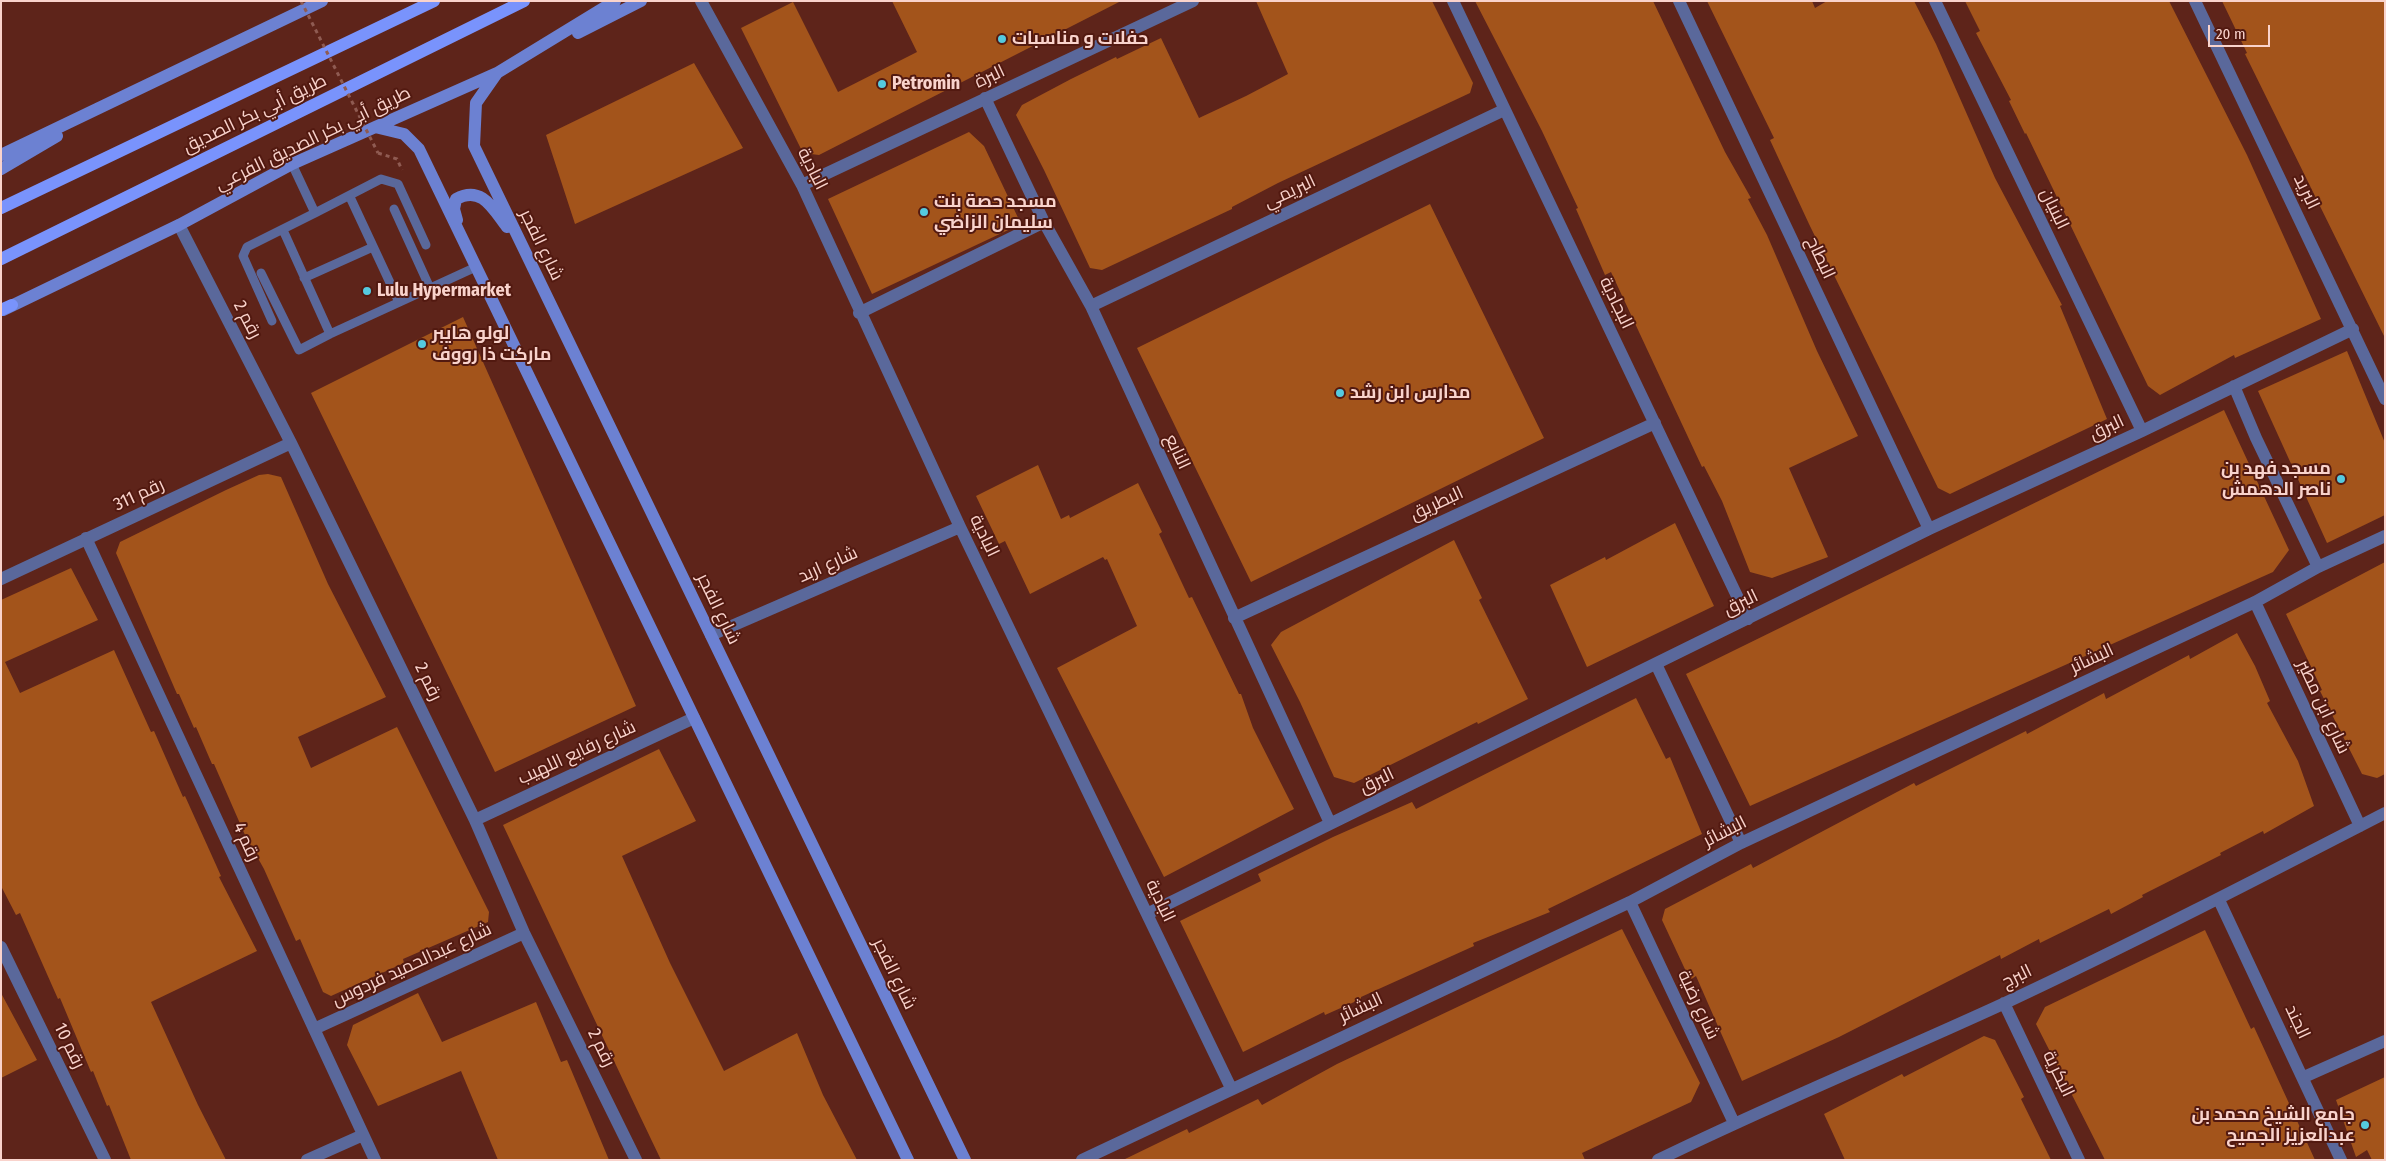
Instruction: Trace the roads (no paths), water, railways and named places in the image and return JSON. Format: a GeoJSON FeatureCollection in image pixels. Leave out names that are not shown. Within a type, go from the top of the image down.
{"type":"FeatureCollection","features":[{"type":"Feature","properties":{"kind":"main road","name":"طريق أبي بكر الصديق"},"geometry":{"type":"LineString","coordinates":[[1,208],[434,1]]}},
{"type":"Feature","properties":{"kind":"main road","name":"طريق أبي بكر الصديق"},"geometry":{"type":"LineString","coordinates":[[1,258],[524,1]]}},
{"type":"Feature","properties":{"kind":"street"},"geometry":{"type":"LineString","coordinates":[[497,73],[615,1]]}},
{"type":"Feature","properties":{"kind":"street","name":"طريق أبي بكر الصديق الفرعي"},"geometry":{"type":"LineString","coordinates":[[5,309],[178,225],[292,164],[497,73],[641,1]]}},
{"type":"Feature","properties":{"kind":"street","name":"البادية"},"geometry":{"type":"LineString","coordinates":[[701,1],[802,185],[960,527],[1231,1088]]}},
{"type":"Feature","properties":{"kind":"street","name":"البرة"},"geometry":{"type":"LineString","coordinates":[[802,185],[1193,1]]}},
{"type":"Feature","properties":{"kind":"street","name":"البجادية"},"geometry":{"type":"LineString","coordinates":[[1453,1],[1748,619]]}},
{"type":"Feature","properties":{"kind":"street","name":"البطاح"},"geometry":{"type":"LineString","coordinates":[[1679,1],[1929,529]]}},
{"type":"Feature","properties":{"kind":"street","name":"البنيان"},"geometry":{"type":"LineString","coordinates":[[1935,1],[2142,431]]}},
{"type":"Feature","properties":{"kind":"street","name":"البريد"},"geometry":{"type":"LineString","coordinates":[[2195,1],[2385,398]]}},
{"type":"Feature","properties":{"kind":"street"},"geometry":{"type":"LineString","coordinates":[[1,155],[320,2]]}},
{"type":"Feature","properties":{"kind":"street","name":"شارع الفجر"},"geometry":{"type":"LineString","coordinates":[[497,73],[476,103],[474,146],[965,1160]]}},
{"type":"Feature","properties":{"kind":"street"},"geometry":{"type":"LineString","coordinates":[[1,170],[130,93]]}},
{"type":"Feature","properties":{"kind":"street","name":"النابع"},"geometry":{"type":"LineString","coordinates":[[985,98],[1044,222],[1091,306],[1330,823]]}},
{"type":"Feature","properties":{"kind":"street","name":"البريمي"},"geometry":{"type":"LineString","coordinates":[[1091,306],[1504,110]]}},
{"type":"Feature","properties":{"kind":"street"},"geometry":{"type":"LineString","coordinates":[[375,127],[404,134],[419,149],[908,1160]]}},
{"type":"Feature","properties":{"kind":"street"},"geometry":{"type":"LineString","coordinates":[[469,253],[454,209],[456,199],[465,195],[476,194],[486,199],[523,249]]}},
{"type":"Feature","properties":{"kind":"street"},"geometry":{"type":"LineString","coordinates":[[860,313],[1044,222]]}},
{"type":"Feature","properties":{"kind":"street","name":"رقم 2"},"geometry":{"type":"LineString","coordinates":[[178,225],[291,443],[475,820],[524,933],[636,1160]]}},
{"type":"Feature","properties":{"kind":"street","name":"البرق"},"geometry":{"type":"LineString","coordinates":[[1147,914],[1929,529],[2142,431],[2353,329]]}},
{"type":"Feature","properties":{"kind":"street"},"geometry":{"type":"LineString","coordinates":[[2234,386],[2256,438],[2318,567]]}},
{"type":"Feature","properties":{"kind":"street","name":"البطريق"},"geometry":{"type":"LineString","coordinates":[[1234,618],[1655,423]]}},
{"type":"Feature","properties":{"kind":"street","name":"رقم 311"},"geometry":{"type":"LineString","coordinates":[[1,579],[291,443]]}},
{"type":"Feature","properties":{"kind":"street","name":"شارع اربد"},"geometry":{"type":"LineString","coordinates":[[711,635],[960,527]]}},
{"type":"Feature","properties":{"kind":"street","name":"البشائر"},"geometry":{"type":"LineString","coordinates":[[1082,1160],[1231,1088],[1630,902],[1740,843],[2255,602],[2318,567],[2385,536]]}},
{"type":"Feature","properties":{"kind":"street","name":"رقم 4"},"geometry":{"type":"LineString","coordinates":[[86,538],[376,1160]]}},
{"type":"Feature","properties":{"kind":"street","name":"شارع ابن مطير"},"geometry":{"type":"LineString","coordinates":[[2255,602],[2360,826]]}},
{"type":"Feature","properties":{"kind":"street"},"geometry":{"type":"LineString","coordinates":[[1656,664],[1740,843]]}},
{"type":"Feature","properties":{"kind":"street","name":"شارع رفايع اللهيب"},"geometry":{"type":"LineString","coordinates":[[475,820],[694,718]]}},
{"type":"Feature","properties":{"kind":"street","name":"البرج"},"geometry":{"type":"LineString","coordinates":[[1658,1160],[1734,1123],[2004,1003],[2219,900],[2385,813]]}},
{"type":"Feature","properties":{"kind":"street","name":"الجند"},"geometry":{"type":"LineString","coordinates":[[2219,900],[2304,1077],[2341,1160]]}},
{"type":"Feature","properties":{"kind":"street","name":"شارع رضية"},"geometry":{"type":"LineString","coordinates":[[1630,902],[1734,1123]]}},
{"type":"Feature","properties":{"kind":"street","name":"شارع عبدالحميد فردوس"},"geometry":{"type":"LineString","coordinates":[[314,1029],[524,933]]}},
{"type":"Feature","properties":{"kind":"street","name":"رقم 10"},"geometry":{"type":"LineString","coordinates":[[1,947],[105,1160]]}},
{"type":"Feature","properties":{"kind":"street","name":"البكرية"},"geometry":{"type":"LineString","coordinates":[[2004,1003],[2079,1160]]}},
{"type":"Feature","properties":{"kind":"street"},"geometry":{"type":"LineString","coordinates":[[2304,1077],[2385,1041]]}},
{"type":"Feature","properties":{"kind":"street"},"geometry":{"type":"LineString","coordinates":[[307,1160],[363,1134]]}},
{"type":"Feature","properties":{"kind":"lane"},"geometry":{"type":"LineString","coordinates":[[292,164],[314,213]]}},
{"type":"Feature","properties":{"kind":"lane"},"geometry":{"type":"LineString","coordinates":[[272,321],[243,256],[247,247],[350,197],[381,179],[398,184],[426,245]]}},
{"type":"Feature","properties":{"kind":"lane"},"geometry":{"type":"LineString","coordinates":[[350,197],[399,302]]}},
{"type":"Feature","properties":{"kind":"lane"},"geometry":{"type":"LineString","coordinates":[[394,209],[430,288]]}},
{"type":"Feature","properties":{"kind":"lane"},"geometry":{"type":"LineString","coordinates":[[283,230],[330,334]]}},
{"type":"Feature","properties":{"kind":"lane"},"geometry":{"type":"LineString","coordinates":[[304,278],[374,247]]}},
{"type":"Feature","properties":{"kind":"lane"},"geometry":{"type":"LineString","coordinates":[[261,273],[299,350],[476,267]]}},
{"type":"Feature","properties":{"kind":"place","name":"حفلات و مناسبات"},"geometry":{"type":"Point","coordinates":[1002,39]}},
{"type":"Feature","properties":{"kind":"place","name":"Petromin"},"geometry":{"type":"Point","coordinates":[882,84]}},
{"type":"Feature","properties":{"kind":"place","name":"مسجد حصة بنت سليمان الزاضي"},"geometry":{"type":"Point","coordinates":[924,212]}},
{"type":"Feature","properties":{"kind":"place","name":"Lulu Hypermarket"},"geometry":{"type":"Point","coordinates":[367,291]}},
{"type":"Feature","properties":{"kind":"place","name":"لولو هايبر ماركت ذا رووف"},"geometry":{"type":"Point","coordinates":[422,344]}},
{"type":"Feature","properties":{"kind":"place","name":"مدارس ابن رشد"},"geometry":{"type":"Point","coordinates":[1340,393]}},
{"type":"Feature","properties":{"kind":"place","name":"مسجد فهد بن ناصر الدهمش"},"geometry":{"type":"Point","coordinates":[2341,479]}},
{"type":"Feature","properties":{"kind":"place","name":"جامع الشيخ محمد بن عبدالعزيز الجميح"},"geometry":{"type":"Point","coordinates":[2365,1125]}}]}
